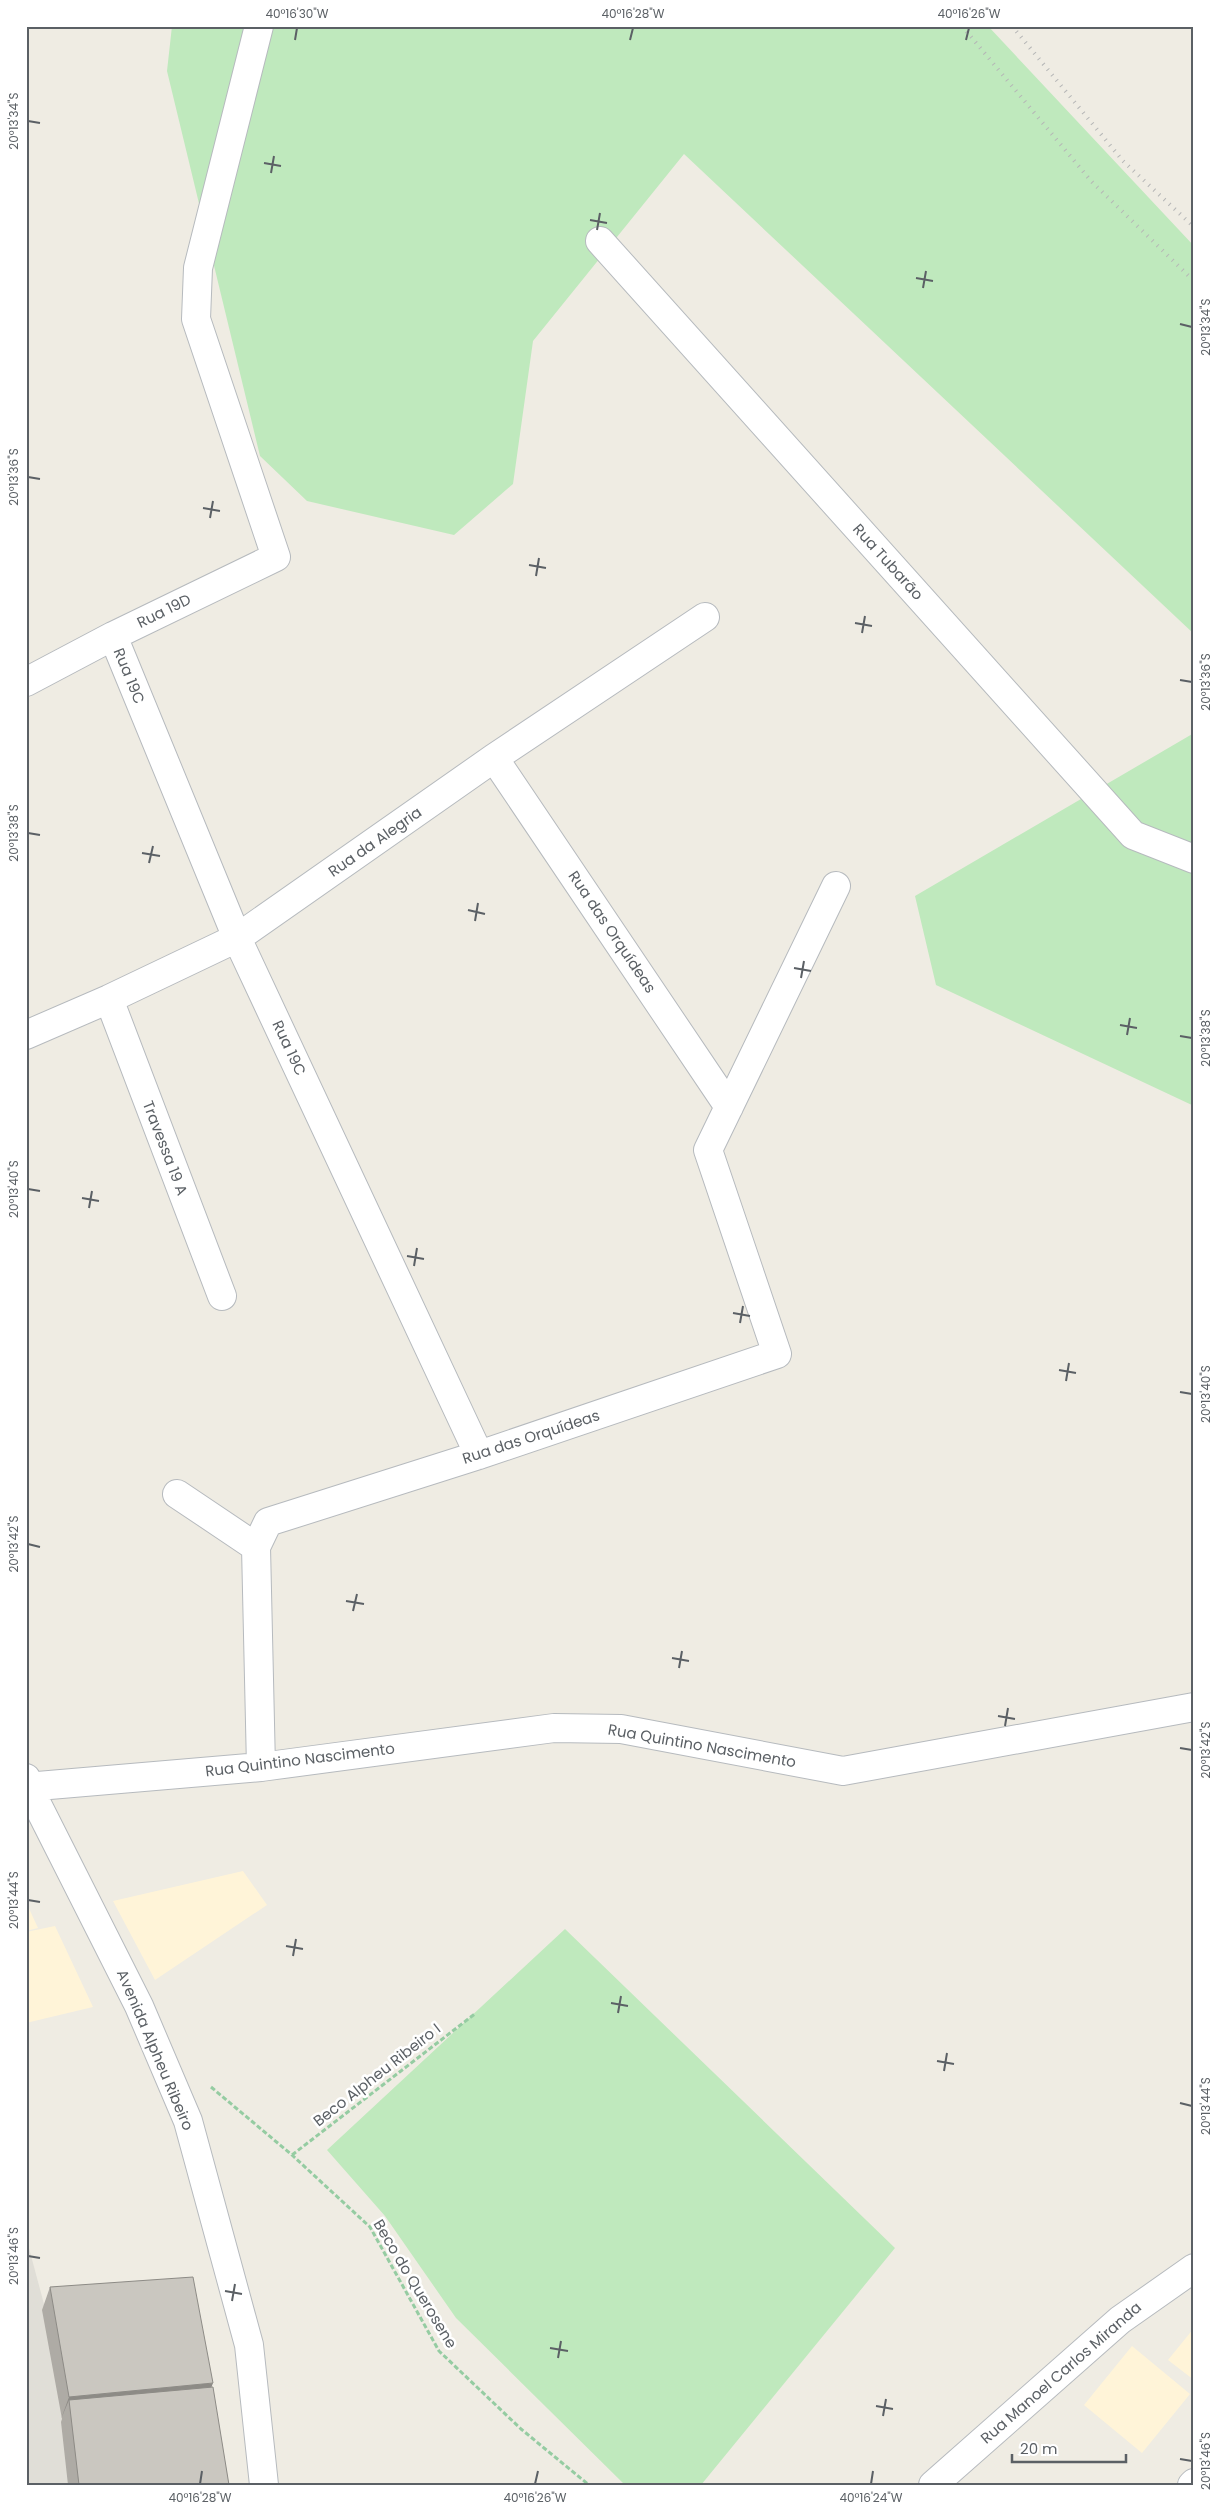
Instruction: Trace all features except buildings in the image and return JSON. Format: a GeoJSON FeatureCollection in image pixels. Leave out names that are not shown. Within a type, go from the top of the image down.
{"type":"FeatureCollection","features":[{"type":"Feature","properties":{"kind":"street","name":"Rua 19D"},"geometry":{"type":"LineString","coordinates":[[26,682],[113,636],[276,557],[196,319],[198,268],[259,26]]}},
{"type":"Feature","properties":{"kind":"street","name":"Rua Tubarão"},"geometry":{"type":"LineString","coordinates":[[600,241],[1133,836],[1194,859]]}},
{"type":"Feature","properties":{"kind":"street","name":"Rua da Alegria"},"geometry":{"type":"LineString","coordinates":[[26,1035],[108,999],[237,938],[494,758],[706,617]]}},
{"type":"Feature","properties":{"kind":"street","name":"Rua 19C"},"geometry":{"type":"LineString","coordinates":[[113,636],[237,938],[479,1455]]}},
{"type":"Feature","properties":{"kind":"street","name":"Rua das Orquídeas"},"geometry":{"type":"LineString","coordinates":[[494,758],[729,1107]]}},
{"type":"Feature","properties":{"kind":"street","name":"Rua das Orquídeas"},"geometry":{"type":"LineString","coordinates":[[261,1767],[256,1547],[268,1522],[479,1455],[777,1354],[708,1150],[836,886]]}},
{"type":"Feature","properties":{"kind":"street","name":"Travessa 19 A"},"geometry":{"type":"LineString","coordinates":[[108,999],[222,1296]]}},
{"type":"Feature","properties":{"kind":"street"},"geometry":{"type":"LineString","coordinates":[[177,1494],[256,1547]]}},
{"type":"Feature","properties":{"kind":"street","name":"Rua Quintino Nascimento"},"geometry":{"type":"LineString","coordinates":[[27,1784],[261,1767],[554,1728],[621,1729],[843,1771],[1194,1706]]}},
{"type":"Feature","properties":{"kind":"street","name":"Avenida Alpheu Ribeiro"},"geometry":{"type":"LineString","coordinates":[[27,1784],[139,2006],[188,2121],[248,2345],[264,2485]]}},
{"type":"Feature","properties":{"kind":"street","name":"Rua Manoel Carlos Miranda"},"geometry":{"type":"LineString","coordinates":[[933,2485],[1120,2320],[1194,2268]]}},
{"type":"Feature","properties":{"kind":"path","name":"Beco Alpheu Ribeiro I"},"geometry":{"type":"LineString","coordinates":[[292,2155],[476,2013]]}},
{"type":"Feature","properties":{"kind":"path","name":"Beco do Querosene"},"geometry":{"type":"LineString","coordinates":[[211,2086],[292,2155],[370,2227],[439,2351],[521,2429],[589,2485]]}},
{"type":"Feature","properties":{"kind":"shaded area"},"geometry":{"type":"Polygon","coordinates":[[[243,1871],[267,1905],[155,1980],[113,1901],[243,1871]]]}},
{"type":"Feature","properties":{"kind":"shaded area"},"geometry":{"type":"Polygon","coordinates":[[[26,1902],[38,1928],[26,1931],[26,1902]]]}},
{"type":"Feature","properties":{"kind":"shaded area"},"geometry":{"type":"Polygon","coordinates":[[[55,1926],[93,2007],[26,2023],[26,1932],[55,1926]]]}},
{"type":"Feature","properties":{"kind":"shaded area"},"geometry":{"type":"Polygon","coordinates":[[[26,2237],[81,2442],[85,2485],[26,2485],[26,2237]]]}},
{"type":"Feature","properties":{"kind":"shaded area"},"geometry":{"type":"Polygon","coordinates":[[[1194,2328],[1194,2380],[1168,2360],[1194,2328]]]}},
{"type":"Feature","properties":{"kind":"shaded area"},"geometry":{"type":"Polygon","coordinates":[[[1132,2346],[1190,2394],[1142,2453],[1084,2405],[1132,2346]]]}},
{"type":"Feature","properties":{"kind":"green space"},"geometry":{"type":"Polygon","coordinates":[[[172,26],[988,26],[1194,246],[1194,634],[684,154],[533,341],[513,484],[454,535],[307,501],[260,456],[167,71],[172,26]]]}},
{"type":"Feature","properties":{"kind":"green space"},"geometry":{"type":"Polygon","coordinates":[[[1194,733],[1194,1106],[936,985],[915,896],[1194,733]]]}},
{"type":"Feature","properties":{"kind":"green space"},"geometry":{"type":"Polygon","coordinates":[[[565,1929],[895,2248],[701,2485],[625,2485],[456,2318],[385,2216],[327,2150],[565,1929]]]}},
{"type":"Feature","properties":{"kind":"railway"},"geometry":{"type":"LineString","coordinates":[[962,26],[1091,181],[1194,281]]}},
{"type":"Feature","properties":{"kind":"railway"},"geometry":{"type":"LineString","coordinates":[[1012,26],[1123,161],[1194,227]]}}]}
